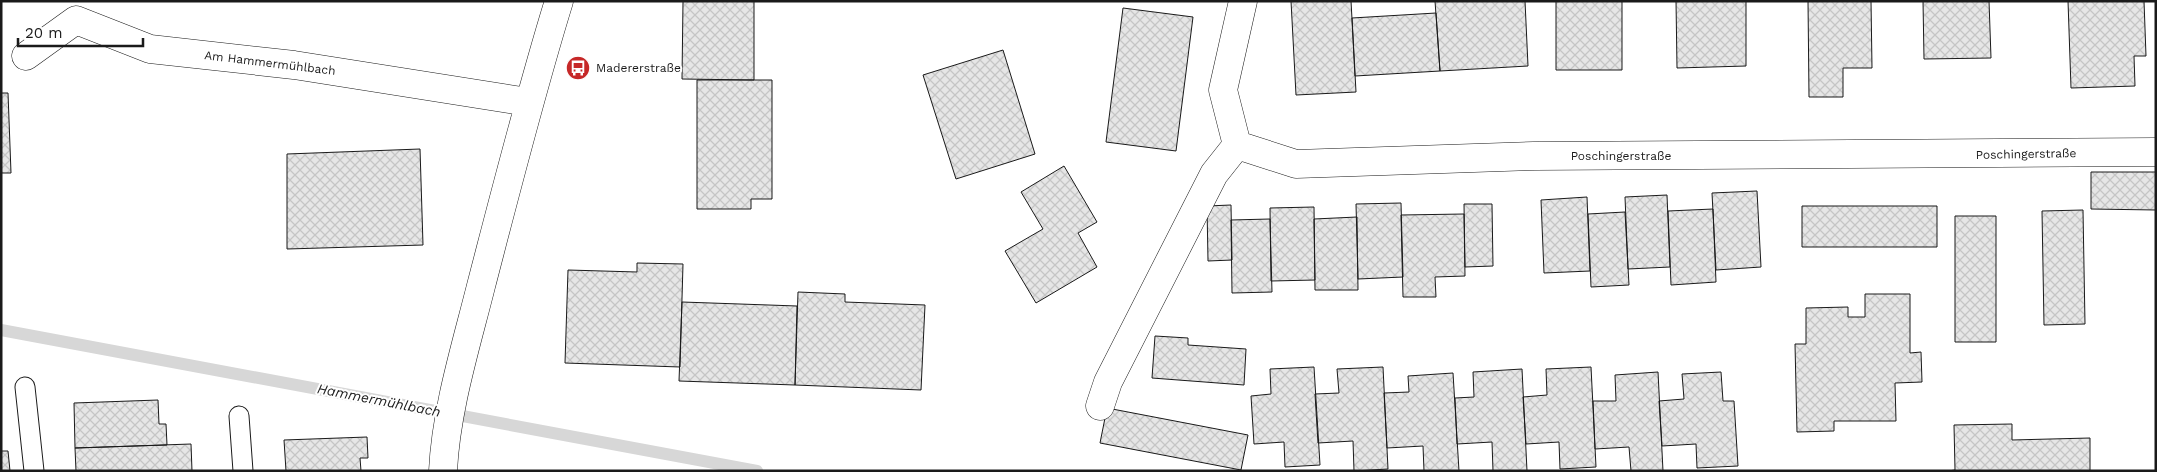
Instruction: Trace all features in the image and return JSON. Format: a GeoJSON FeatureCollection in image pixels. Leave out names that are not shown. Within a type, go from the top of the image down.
{"type":"FeatureCollection","features":[{"type":"Feature","properties":{"kind":"street"},"geometry":{"type":"LineString","coordinates":[[444,458],[462,365],[528,102],[559,1]]}},
{"type":"Feature","properties":{"kind":"street"},"geometry":{"type":"LineString","coordinates":[[1100,406],[1108,382],[1214,174],[1237,145],[1223,90],[1243,1]]}},
{"type":"Feature","properties":{"kind":"street","name":"Am Hammermühlbach"},"geometry":{"type":"LineString","coordinates":[[26,56],[76,20],[150,50],[303,66],[528,102]]}},
{"type":"Feature","properties":{"kind":"street","name":"Poschingerstraße"},"geometry":{"type":"LineString","coordinates":[[1237,145],[1296,164],[1534,156],[2156,152]]}},
{"type":"Feature","properties":{"kind":"lane"},"geometry":{"type":"LineString","coordinates":[[25,387],[34,471]]}},
{"type":"Feature","properties":{"kind":"lane"},"geometry":{"type":"LineString","coordinates":[[239,416],[243,471]]}},
{"type":"Feature","properties":{"kind":"building"},"geometry":{"type":"Polygon","coordinates":[[[683,1],[754,1],[754,80],[682,79],[683,1]]]}},
{"type":"Feature","properties":{"kind":"building"},"geometry":{"type":"Polygon","coordinates":[[[1291,1],[1351,1],[1356,92],[1296,95],[1291,1]]]}},
{"type":"Feature","properties":{"kind":"building"},"geometry":{"type":"Polygon","coordinates":[[[1435,1],[1525,1],[1528,66],[1440,71],[1435,1]]]}},
{"type":"Feature","properties":{"kind":"building"},"geometry":{"type":"Polygon","coordinates":[[[1556,1],[1622,1],[1622,70],[1556,70],[1556,1]]]}},
{"type":"Feature","properties":{"kind":"building"},"geometry":{"type":"Polygon","coordinates":[[[1676,1],[1746,1],[1746,66],[1677,68],[1676,1]]]}},
{"type":"Feature","properties":{"kind":"building"},"geometry":{"type":"Polygon","coordinates":[[[1808,1],[1871,1],[1872,68],[1843,68],[1843,97],[1809,97],[1808,1]]]}},
{"type":"Feature","properties":{"kind":"building"},"geometry":{"type":"Polygon","coordinates":[[[1923,1],[1989,1],[1991,58],[1924,59],[1923,1]]]}},
{"type":"Feature","properties":{"kind":"building"},"geometry":{"type":"Polygon","coordinates":[[[2068,1],[2144,1],[2146,56],[2134,56],[2135,86],[2071,88],[2068,1]]]}},
{"type":"Feature","properties":{"kind":"building"},"geometry":{"type":"Polygon","coordinates":[[[1123,8],[1193,17],[1176,151],[1106,142],[1123,8]]]}},
{"type":"Feature","properties":{"kind":"building"},"geometry":{"type":"Polygon","coordinates":[[[1436,13],[1440,71],[1355,76],[1352,18],[1436,13]]]}},
{"type":"Feature","properties":{"kind":"building"},"geometry":{"type":"Polygon","coordinates":[[[1003,50],[1035,154],[956,179],[923,75],[1003,50]]]}},
{"type":"Feature","properties":{"kind":"building"},"geometry":{"type":"Polygon","coordinates":[[[697,80],[772,80],[772,199],[751,199],[751,209],[697,209],[697,80]]]}},
{"type":"Feature","properties":{"kind":"building"},"geometry":{"type":"Polygon","coordinates":[[[1,93],[8,93],[11,173],[1,173],[1,93]]]}},
{"type":"Feature","properties":{"kind":"building"},"geometry":{"type":"Polygon","coordinates":[[[420,149],[423,245],[287,249],[287,154],[420,149]]]}},
{"type":"Feature","properties":{"kind":"building"},"geometry":{"type":"Polygon","coordinates":[[[1064,166],[1097,222],[1078,233],[1097,267],[1036,303],[1005,251],[1043,229],[1021,192],[1064,166]]]}},
{"type":"Feature","properties":{"kind":"building"},"geometry":{"type":"Polygon","coordinates":[[[2091,172],[2156,172],[2156,210],[2091,209],[2091,172]]]}},
{"type":"Feature","properties":{"kind":"building"},"geometry":{"type":"Polygon","coordinates":[[[1757,191],[1761,267],[1716,270],[1712,193],[1757,191]]]}},
{"type":"Feature","properties":{"kind":"building"},"geometry":{"type":"Polygon","coordinates":[[[1667,195],[1670,267],[1628,269],[1625,197],[1667,195]]]}},
{"type":"Feature","properties":{"kind":"building"},"geometry":{"type":"Polygon","coordinates":[[[1587,197],[1590,271],[1544,273],[1541,200],[1587,197]]]}},
{"type":"Feature","properties":{"kind":"building"},"geometry":{"type":"Polygon","coordinates":[[[1401,203],[1403,277],[1358,279],[1356,204],[1401,203]]]}},
{"type":"Feature","properties":{"kind":"building"},"geometry":{"type":"Polygon","coordinates":[[[1464,204],[1492,204],[1493,266],[1465,267],[1464,204]]]}},
{"type":"Feature","properties":{"kind":"building"},"geometry":{"type":"Polygon","coordinates":[[[1231,205],[1232,260],[1208,261],[1207,206],[1231,205]]]}},
{"type":"Feature","properties":{"kind":"building"},"geometry":{"type":"Polygon","coordinates":[[[1802,206],[1937,206],[1937,247],[1802,247],[1802,206]]]}},
{"type":"Feature","properties":{"kind":"building"},"geometry":{"type":"Polygon","coordinates":[[[1314,207],[1315,280],[1271,281],[1270,208],[1314,207]]]}},
{"type":"Feature","properties":{"kind":"building"},"geometry":{"type":"Polygon","coordinates":[[[1713,209],[1716,282],[1671,285],[1668,211],[1713,209]]]}},
{"type":"Feature","properties":{"kind":"building"},"geometry":{"type":"Polygon","coordinates":[[[2083,210],[2085,324],[2044,325],[2042,211],[2083,210]]]}},
{"type":"Feature","properties":{"kind":"building"},"geometry":{"type":"Polygon","coordinates":[[[1625,212],[1629,285],[1591,287],[1588,214],[1625,212]]]}},
{"type":"Feature","properties":{"kind":"building"},"geometry":{"type":"Polygon","coordinates":[[[1464,214],[1465,276],[1435,277],[1436,297],[1403,297],[1401,215],[1464,214]]]}},
{"type":"Feature","properties":{"kind":"building"},"geometry":{"type":"Polygon","coordinates":[[[1955,216],[1996,216],[1996,342],[1955,342],[1955,216]]]}},
{"type":"Feature","properties":{"kind":"building"},"geometry":{"type":"Polygon","coordinates":[[[1357,217],[1358,290],[1315,290],[1314,219],[1357,217]]]}},
{"type":"Feature","properties":{"kind":"building"},"geometry":{"type":"Polygon","coordinates":[[[1270,219],[1272,292],[1232,293],[1231,220],[1270,219]]]}},
{"type":"Feature","properties":{"kind":"building"},"geometry":{"type":"Polygon","coordinates":[[[637,263],[683,264],[680,367],[565,363],[568,270],[637,272],[637,263]]]}},
{"type":"Feature","properties":{"kind":"building"},"geometry":{"type":"Polygon","coordinates":[[[798,292],[845,294],[845,302],[925,305],[921,390],[795,385],[798,292]]]}},
{"type":"Feature","properties":{"kind":"building"},"geometry":{"type":"Polygon","coordinates":[[[1865,294],[1910,294],[1910,353],[1921,352],[1922,382],[1895,383],[1896,421],[1834,421],[1834,431],[1797,432],[1795,344],[1806,344],[1806,308],[1848,307],[1848,317],[1865,317],[1865,294]]]}},
{"type":"Feature","properties":{"kind":"building"},"geometry":{"type":"Polygon","coordinates":[[[682,302],[797,306],[795,385],[679,381],[682,302]]]}},
{"type":"Feature","properties":{"kind":"building"},"geometry":{"type":"Polygon","coordinates":[[[1155,336],[1188,338],[1188,345],[1246,349],[1244,385],[1152,378],[1155,336]]]}},
{"type":"Feature","properties":{"kind":"building"},"geometry":{"type":"Polygon","coordinates":[[[1314,367],[1320,465],[1285,467],[1284,442],[1254,444],[1251,396],[1271,394],[1270,369],[1314,367]]]}},
{"type":"Feature","properties":{"kind":"building"},"geometry":{"type":"Polygon","coordinates":[[[1383,367],[1388,469],[1354,471],[1353,441],[1318,443],[1315,394],[1339,393],[1337,369],[1383,367]]]}},
{"type":"Feature","properties":{"kind":"building"},"geometry":{"type":"Polygon","coordinates":[[[1591,367],[1596,467],[1560,469],[1559,442],[1526,444],[1523,397],[1547,395],[1546,369],[1591,367]]]}},
{"type":"Feature","properties":{"kind":"building"},"geometry":{"type":"Polygon","coordinates":[[[1522,369],[1527,471],[1493,471],[1492,442],[1457,444],[1455,398],[1474,397],[1473,372],[1522,369]]]}},
{"type":"Feature","properties":{"kind":"building"},"geometry":{"type":"Polygon","coordinates":[[[1658,372],[1663,471],[1631,471],[1629,447],[1595,449],[1593,401],[1616,401],[1615,375],[1658,372]]]}},
{"type":"Feature","properties":{"kind":"building"},"geometry":{"type":"Polygon","coordinates":[[[1721,372],[1723,401],[1734,401],[1738,466],[1697,468],[1696,444],[1662,446],[1659,401],[1684,399],[1682,374],[1721,372]]]}},
{"type":"Feature","properties":{"kind":"building"},"geometry":{"type":"Polygon","coordinates":[[[1453,373],[1459,471],[1424,471],[1423,446],[1387,448],[1384,393],[1409,392],[1408,376],[1453,373]]]}},
{"type":"Feature","properties":{"kind":"building"},"geometry":{"type":"Polygon","coordinates":[[[158,400],[159,424],[166,424],[167,445],[75,448],[74,403],[158,400]]]}},
{"type":"Feature","properties":{"kind":"building"},"geometry":{"type":"Polygon","coordinates":[[[1107,408],[1248,435],[1241,470],[1100,443],[1107,408]]]}},
{"type":"Feature","properties":{"kind":"building"},"geometry":{"type":"Polygon","coordinates":[[[2012,424],[2012,440],[2090,438],[2090,471],[1948,471],[1955,470],[1954,425],[2012,424]]]}},
{"type":"Feature","properties":{"kind":"building"},"geometry":{"type":"Polygon","coordinates":[[[367,437],[368,458],[360,458],[361,471],[286,471],[284,440],[367,437]]]}},
{"type":"Feature","properties":{"kind":"building"},"geometry":{"type":"Polygon","coordinates":[[[191,444],[192,471],[76,471],[75,448],[191,444]]]}},
{"type":"Feature","properties":{"kind":"building"},"geometry":{"type":"Polygon","coordinates":[[[1,451],[8,451],[10,471],[1,471],[1,451]]]}},
{"type":"Feature","properties":{"kind":"waterway","name":"Hammermühlbach"},"geometry":{"type":"LineString","coordinates":[[1,330],[757,471]]}},
{"type":"Feature","properties":{"kind":"place","name":"Madererstraße"},"geometry":{"type":"Point","coordinates":[578,68]}}]}
